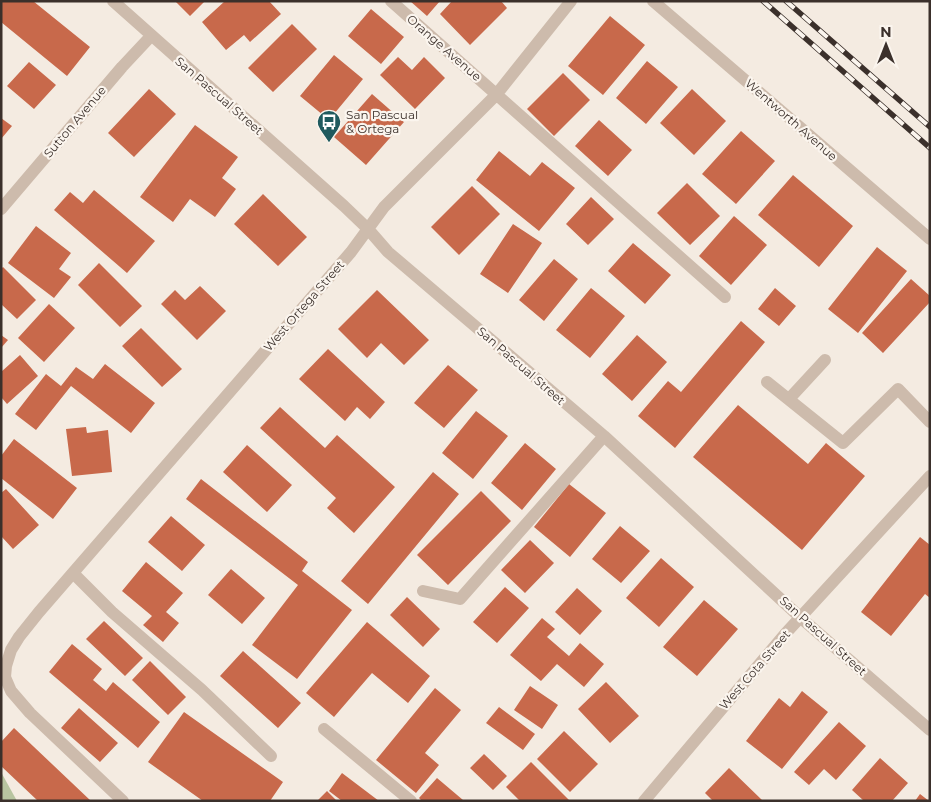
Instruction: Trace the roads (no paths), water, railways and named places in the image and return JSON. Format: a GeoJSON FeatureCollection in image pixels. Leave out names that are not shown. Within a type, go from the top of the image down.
{"type":"FeatureCollection","features":[{"type":"Feature","properties":{"kind":"street","name":"San Pascual Street"},"geometry":{"type":"LineString","coordinates":[[113,1],[344,206],[388,252],[604,436],[801,618],[930,730]]}},
{"type":"Feature","properties":{"kind":"street","name":"Orange Avenue"},"geometry":{"type":"LineString","coordinates":[[391,1],[725,297]]}},
{"type":"Feature","properties":{"kind":"street","name":"West Ortega Street"},"geometry":{"type":"LineString","coordinates":[[123,801],[30,713],[11,691],[5,677],[11,650],[39,612],[350,252],[384,207],[496,95],[571,1]]}},
{"type":"Feature","properties":{"kind":"street","name":"Wentworth Avenue"},"geometry":{"type":"LineString","coordinates":[[653,1],[930,239]]}},
{"type":"Feature","properties":{"kind":"street","name":"Sutton Avenue"},"geometry":{"type":"LineString","coordinates":[[1,209],[122,67],[151,36]]}},
{"type":"Feature","properties":{"kind":"street"},"geometry":{"type":"LineString","coordinates":[[789,399],[825,360]]}},
{"type":"Feature","properties":{"kind":"street"},"geometry":{"type":"LineString","coordinates":[[767,382],[843,443],[898,389],[930,422]]}},
{"type":"Feature","properties":{"kind":"street"},"geometry":{"type":"LineString","coordinates":[[424,591],[460,599],[604,436]]}},
{"type":"Feature","properties":{"kind":"street","name":"West Cota Street"},"geometry":{"type":"LineString","coordinates":[[644,801],[785,634],[930,476]]}},
{"type":"Feature","properties":{"kind":"street"},"geometry":{"type":"LineString","coordinates":[[73,573],[112,612],[202,690],[271,756]]}},
{"type":"Feature","properties":{"kind":"street"},"geometry":{"type":"LineString","coordinates":[[324,729],[411,801]]}},
{"type":"Feature","properties":{"kind":"railway"},"geometry":{"type":"LineString","coordinates":[[763,1],[930,148]]}},
{"type":"Feature","properties":{"kind":"railway"},"geometry":{"type":"LineString","coordinates":[[786,1],[930,127]]}},
{"type":"Feature","properties":{"kind":"place","name":"San Pascual & Ortega"},"geometry":{"type":"Point","coordinates":[329,143]}}]}
